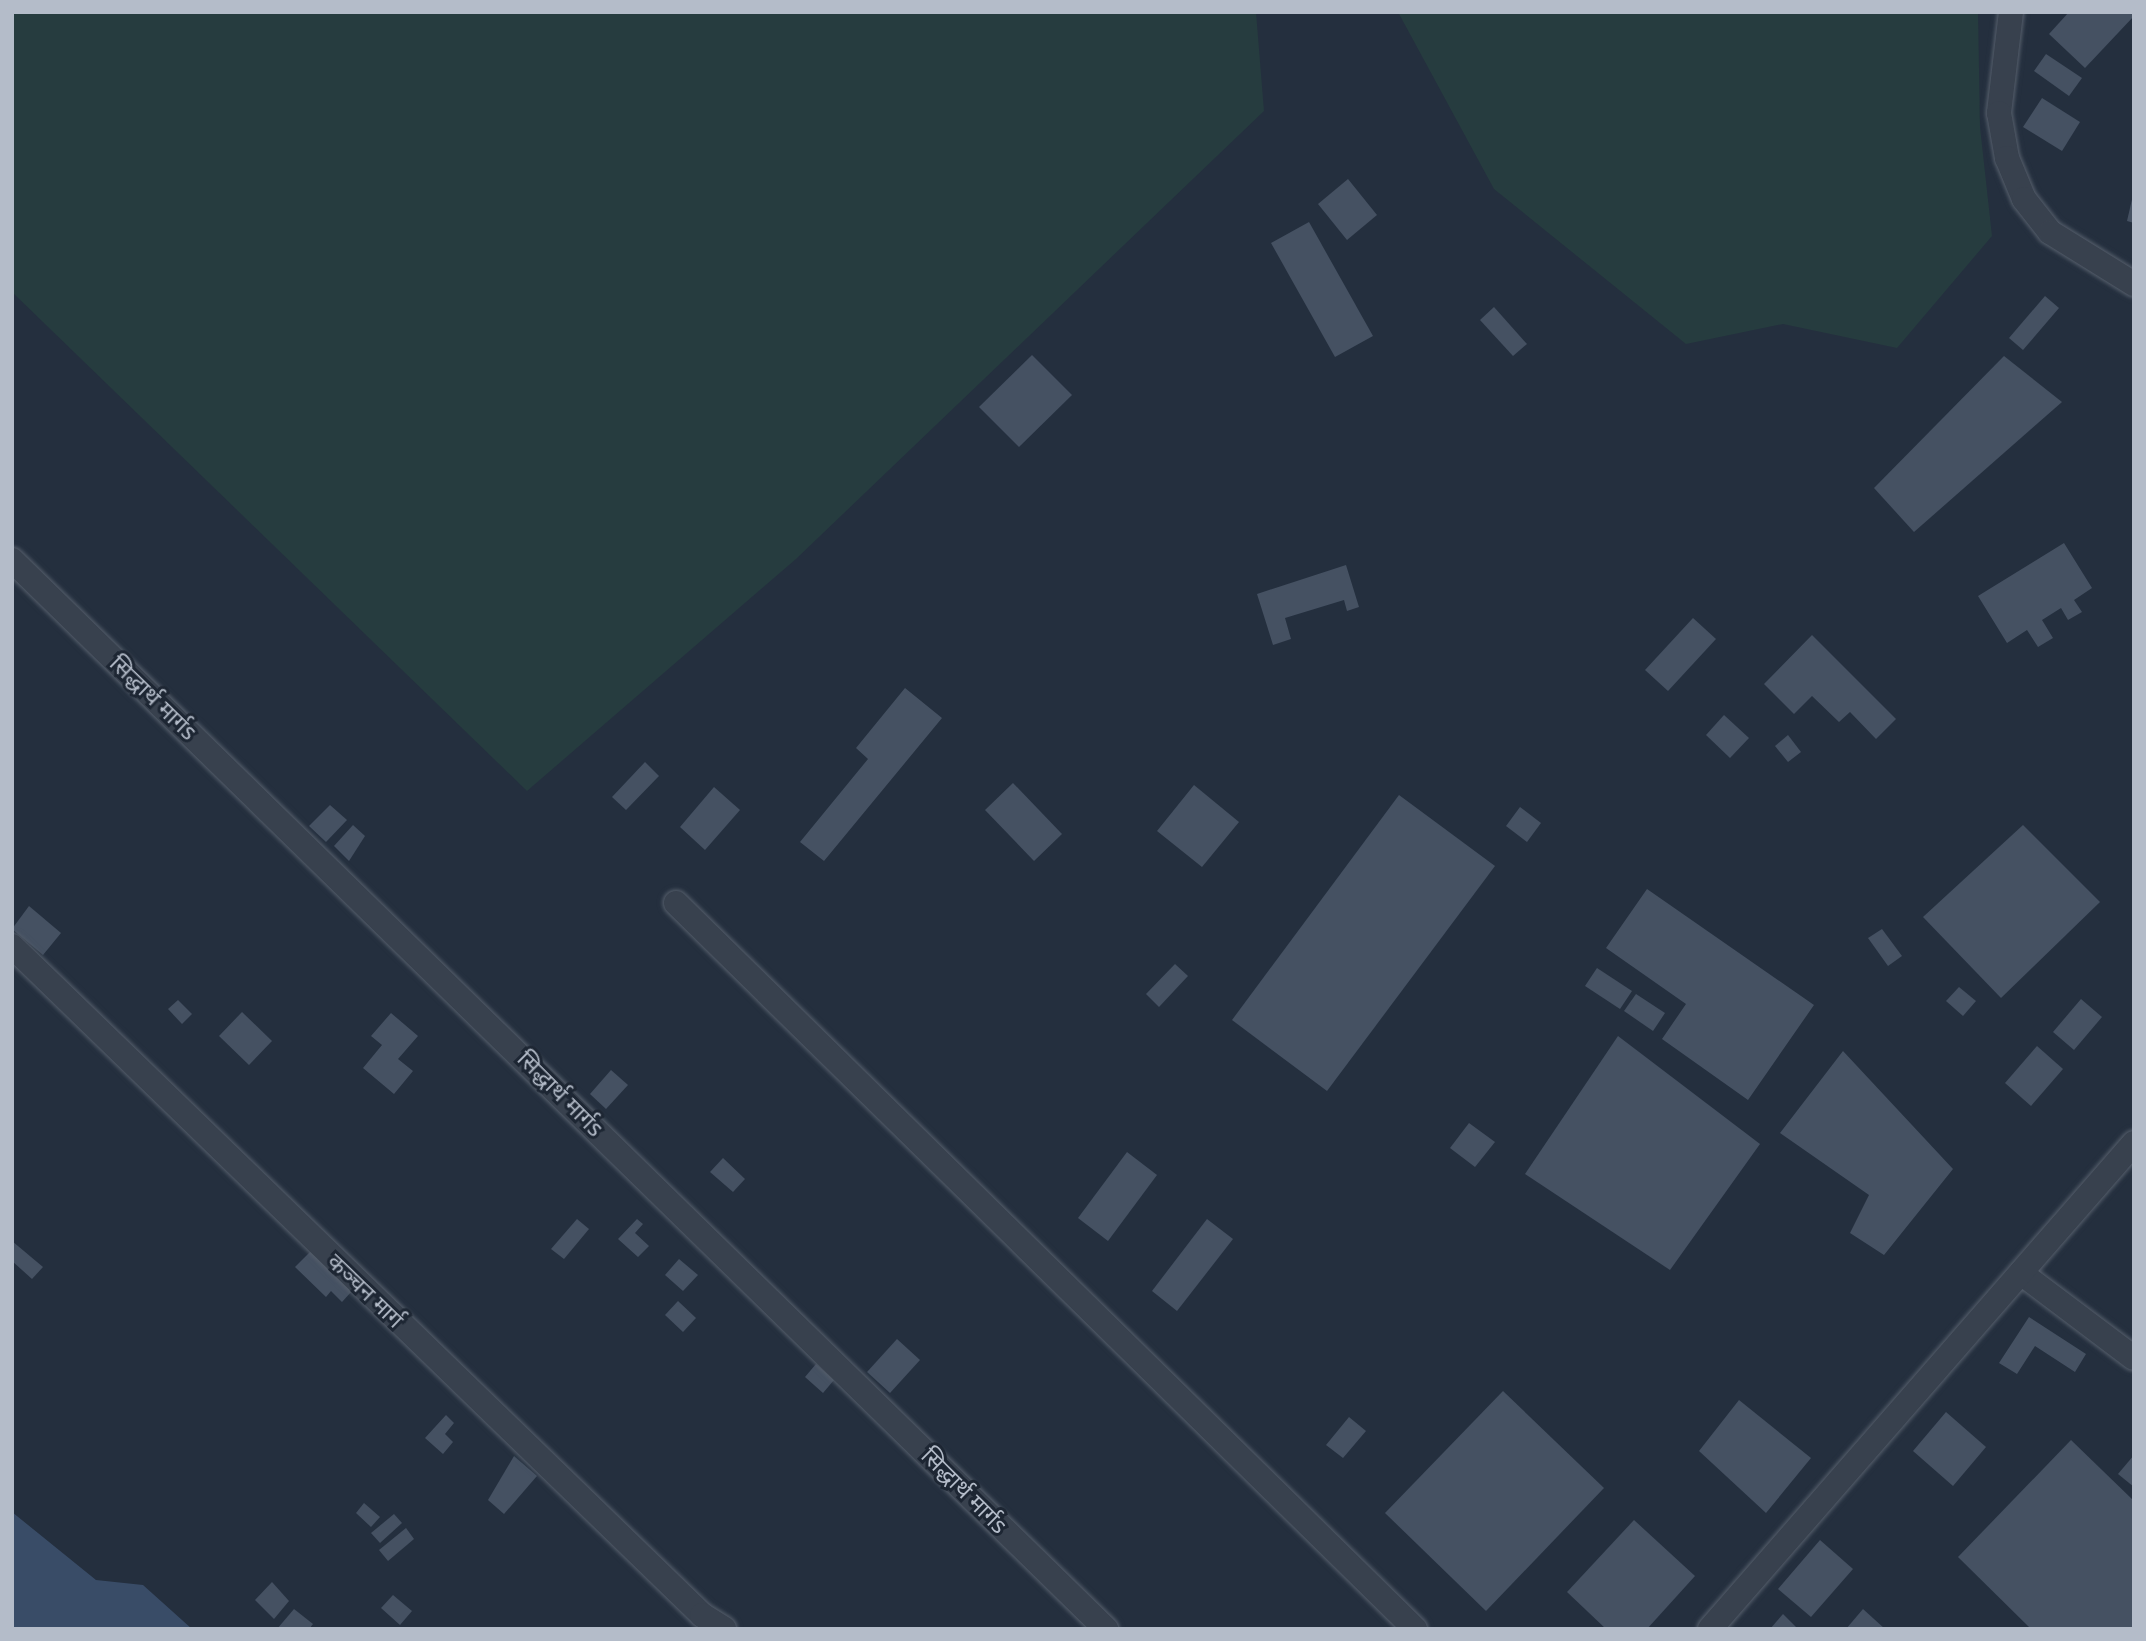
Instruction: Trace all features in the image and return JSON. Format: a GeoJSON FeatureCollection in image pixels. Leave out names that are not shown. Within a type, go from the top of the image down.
{"type":"FeatureCollection","features":[{"type":"Feature","properties":{"kind":"street"},"geometry":{"type":"LineString","coordinates":[[2011,12],[1999,113],[2007,158],[2024,199],[2050,232],[2134,284]]}},
{"type":"Feature","properties":{"kind":"street","name":"सिद्धार्थ मार्गs"},"geometry":{"type":"LineString","coordinates":[[12,560],[1106,1629]]}},
{"type":"Feature","properties":{"kind":"street"},"geometry":{"type":"LineString","coordinates":[[676,902],[1415,1629]]}},
{"type":"Feature","properties":{"kind":"street","name":"कञ्चन मार्ग"},"geometry":{"type":"LineString","coordinates":[[12,946],[695,1622],[723,1629]]}},
{"type":"Feature","properties":{"kind":"street"},"geometry":{"type":"LineString","coordinates":[[1710,1629],[2134,1143]]}},
{"type":"Feature","properties":{"kind":"street"},"geometry":{"type":"LineString","coordinates":[[2021,1273],[2134,1358]]}},
{"type":"Feature","properties":{"kind":"green space"},"geometry":{"type":"Polygon","coordinates":[[[12,12],[1256,12],[1264,111],[796,559],[527,791],[12,292],[12,12]]]}},
{"type":"Feature","properties":{"kind":"green space"},"geometry":{"type":"Polygon","coordinates":[[[1398,12],[1978,12],[1980,127],[1992,236],[1897,348],[1783,324],[1686,344],[1494,189],[1398,12]]]}},
{"type":"Feature","properties":{"kind":"water"},"geometry":{"type":"Polygon","coordinates":[[[12,1512],[96,1580],[143,1585],[192,1629],[12,1629],[12,1512]]]}},
{"type":"Feature","properties":{"kind":"building"},"geometry":{"type":"Polygon","coordinates":[[[2069,12],[2132,12],[2134,16],[2085,68],[2049,34],[2069,12]]]}},
{"type":"Feature","properties":{"kind":"building"},"geometry":{"type":"Polygon","coordinates":[[[2046,54],[2082,78],[2069,96],[2034,71],[2046,54]]]}},
{"type":"Feature","properties":{"kind":"building"},"geometry":{"type":"Polygon","coordinates":[[[2042,98],[2080,122],[2062,151],[2023,127],[2042,98]]]}},
{"type":"Feature","properties":{"kind":"building"},"geometry":{"type":"Polygon","coordinates":[[[1348,179],[1377,215],[1347,240],[1318,204],[1348,179]]]}},
{"type":"Feature","properties":{"kind":"building"},"geometry":{"type":"Polygon","coordinates":[[[2134,195],[2134,223],[2127,221],[2134,195]]]}},
{"type":"Feature","properties":{"kind":"building"},"geometry":{"type":"Polygon","coordinates":[[[1309,222],[1373,336],[1335,357],[1271,243],[1309,222]]]}},
{"type":"Feature","properties":{"kind":"building"},"geometry":{"type":"Polygon","coordinates":[[[2045,296],[2059,308],[2023,350],[2009,338],[2045,296]]]}},
{"type":"Feature","properties":{"kind":"building"},"geometry":{"type":"Polygon","coordinates":[[[1494,307],[1527,344],[1513,356],[1480,320],[1494,307]]]}},
{"type":"Feature","properties":{"kind":"building"},"geometry":{"type":"Polygon","coordinates":[[[1032,355],[1072,395],[1019,447],[979,407],[1032,355]]]}},
{"type":"Feature","properties":{"kind":"building"},"geometry":{"type":"Polygon","coordinates":[[[2004,356],[2062,402],[1914,532],[1874,488],[2004,356]]]}},
{"type":"Feature","properties":{"kind":"building"},"geometry":{"type":"Polygon","coordinates":[[[2064,543],[2092,588],[2074,600],[2082,612],[2068,620],[2061,608],[2042,620],[2053,638],[2038,647],[2027,630],[2007,643],[1978,596],[2064,543]]]}},
{"type":"Feature","properties":{"kind":"building"},"geometry":{"type":"Polygon","coordinates":[[[1346,565],[1359,607],[1347,611],[1344,600],[1285,618],[1291,639],[1273,645],[1257,594],[1346,565]]]}},
{"type":"Feature","properties":{"kind":"building"},"geometry":{"type":"Polygon","coordinates":[[[1693,618],[1716,639],[1668,691],[1645,670],[1693,618]]]}},
{"type":"Feature","properties":{"kind":"building"},"geometry":{"type":"Polygon","coordinates":[[[1812,635],[1896,719],[1876,739],[1850,712],[1839,722],[1812,696],[1794,714],[1764,684],[1812,635]]]}},
{"type":"Feature","properties":{"kind":"building"},"geometry":{"type":"Polygon","coordinates":[[[905,688],[942,718],[824,861],[800,842],[868,759],[856,748],[905,688]]]}},
{"type":"Feature","properties":{"kind":"building"},"geometry":{"type":"Polygon","coordinates":[[[1724,715],[1749,738],[1730,758],[1706,735],[1724,715]]]}},
{"type":"Feature","properties":{"kind":"building"},"geometry":{"type":"Polygon","coordinates":[[[1788,735],[1801,752],[1788,762],[1775,746],[1788,735]]]}},
{"type":"Feature","properties":{"kind":"building"},"geometry":{"type":"Polygon","coordinates":[[[645,762],[659,776],[626,810],[612,797],[645,762]]]}},
{"type":"Feature","properties":{"kind":"building"},"geometry":{"type":"Polygon","coordinates":[[[1013,783],[1062,834],[1034,861],[985,810],[1013,783]]]}},
{"type":"Feature","properties":{"kind":"building"},"geometry":{"type":"Polygon","coordinates":[[[1194,785],[1239,822],[1202,867],[1157,831],[1194,785]]]}},
{"type":"Feature","properties":{"kind":"building"},"geometry":{"type":"Polygon","coordinates":[[[714,787],[740,810],[705,850],[680,827],[714,787]]]}},
{"type":"Feature","properties":{"kind":"building"},"geometry":{"type":"Polygon","coordinates":[[[1399,795],[1495,866],[1327,1091],[1232,1020],[1399,795]]]}},
{"type":"Feature","properties":{"kind":"building"},"geometry":{"type":"Polygon","coordinates":[[[330,805],[347,820],[326,842],[309,826],[330,805]]]}},
{"type":"Feature","properties":{"kind":"building"},"geometry":{"type":"Polygon","coordinates":[[[1520,807],[1541,823],[1527,842],[1506,826],[1520,807]]]}},
{"type":"Feature","properties":{"kind":"building"},"geometry":{"type":"Polygon","coordinates":[[[353,825],[365,836],[349,861],[334,846],[353,825]]]}},
{"type":"Feature","properties":{"kind":"building"},"geometry":{"type":"Polygon","coordinates":[[[2023,825],[2100,902],[2001,998],[1923,917],[2023,825]]]}},
{"type":"Feature","properties":{"kind":"building"},"geometry":{"type":"Polygon","coordinates":[[[1647,889],[1814,1005],[1748,1100],[1662,1039],[1686,1004],[1606,948],[1647,889]]]}},
{"type":"Feature","properties":{"kind":"building"},"geometry":{"type":"Polygon","coordinates":[[[29,906],[61,933],[43,955],[12,929],[29,906]]]}},
{"type":"Feature","properties":{"kind":"building"},"geometry":{"type":"Polygon","coordinates":[[[1882,929],[1902,956],[1888,966],[1868,938],[1882,929]]]}},
{"type":"Feature","properties":{"kind":"building"},"geometry":{"type":"Polygon","coordinates":[[[1175,964],[1188,976],[1159,1007],[1146,994],[1175,964]]]}},
{"type":"Feature","properties":{"kind":"building"},"geometry":{"type":"Polygon","coordinates":[[[1597,968],[1632,991],[1620,1009],[1585,986],[1597,968]]]}},
{"type":"Feature","properties":{"kind":"building"},"geometry":{"type":"Polygon","coordinates":[[[1959,987],[1976,1001],[1963,1016],[1946,1001],[1959,987]]]}},
{"type":"Feature","properties":{"kind":"building"},"geometry":{"type":"Polygon","coordinates":[[[1636,994],[1665,1013],[1653,1031],[1624,1011],[1636,994]]]}},
{"type":"Feature","properties":{"kind":"building"},"geometry":{"type":"Polygon","coordinates":[[[2081,999],[2102,1017],[2074,1050],[2053,1032],[2081,999]]]}},
{"type":"Feature","properties":{"kind":"building"},"geometry":{"type":"Polygon","coordinates":[[[178,1000],[192,1014],[182,1024],[168,1009],[178,1000]]]}},
{"type":"Feature","properties":{"kind":"building"},"geometry":{"type":"Polygon","coordinates":[[[242,1012],[272,1041],[249,1065],[219,1036],[242,1012]]]}},
{"type":"Feature","properties":{"kind":"building"},"geometry":{"type":"Polygon","coordinates":[[[391,1013],[418,1036],[398,1059],[413,1071],[394,1094],[363,1068],[382,1045],[371,1036],[391,1013]]]}},
{"type":"Feature","properties":{"kind":"building"},"geometry":{"type":"Polygon","coordinates":[[[1618,1036],[1760,1144],[1670,1270],[1525,1174],[1618,1036]]]}},
{"type":"Feature","properties":{"kind":"building"},"geometry":{"type":"Polygon","coordinates":[[[2037,1046],[2063,1069],[2031,1106],[2005,1083],[2037,1046]]]}},
{"type":"Feature","properties":{"kind":"building"},"geometry":{"type":"Polygon","coordinates":[[[1843,1051],[1953,1169],[1884,1255],[1850,1233],[1869,1195],[1780,1133],[1843,1051]]]}},
{"type":"Feature","properties":{"kind":"building"},"geometry":{"type":"Polygon","coordinates":[[[611,1070],[628,1085],[606,1109],[590,1094],[611,1070]]]}},
{"type":"Feature","properties":{"kind":"building"},"geometry":{"type":"Polygon","coordinates":[[[1469,1123],[1495,1142],[1475,1167],[1450,1148],[1469,1123]]]}},
{"type":"Feature","properties":{"kind":"building"},"geometry":{"type":"Polygon","coordinates":[[[1127,1152],[1157,1175],[1108,1241],[1078,1218],[1127,1152]]]}},
{"type":"Feature","properties":{"kind":"building"},"geometry":{"type":"Polygon","coordinates":[[[723,1158],[745,1179],[733,1192],[710,1172],[723,1158]]]}},
{"type":"Feature","properties":{"kind":"building"},"geometry":{"type":"Polygon","coordinates":[[[577,1219],[589,1229],[564,1259],[551,1249],[577,1219]]]}},
{"type":"Feature","properties":{"kind":"building"},"geometry":{"type":"Polygon","coordinates":[[[637,1219],[643,1224],[635,1233],[649,1246],[638,1257],[618,1239],[637,1219]]]}},
{"type":"Feature","properties":{"kind":"building"},"geometry":{"type":"Polygon","coordinates":[[[1207,1219],[1233,1239],[1177,1311],[1152,1291],[1207,1219]]]}},
{"type":"Feature","properties":{"kind":"building"},"geometry":{"type":"Polygon","coordinates":[[[12,1241],[43,1267],[32,1279],[12,1261],[12,1241]]]}},
{"type":"Feature","properties":{"kind":"building"},"geometry":{"type":"Polygon","coordinates":[[[311,1251],[352,1291],[342,1302],[331,1291],[326,1297],[295,1267],[311,1251]]]}},
{"type":"Feature","properties":{"kind":"building"},"geometry":{"type":"Polygon","coordinates":[[[679,1259],[698,1275],[683,1291],[665,1275],[679,1259]]]}},
{"type":"Feature","properties":{"kind":"building"},"geometry":{"type":"Polygon","coordinates":[[[678,1301],[696,1318],[683,1332],[665,1315],[678,1301]]]}},
{"type":"Feature","properties":{"kind":"building"},"geometry":{"type":"Polygon","coordinates":[[[2029,1317],[2086,1354],[2075,1372],[2035,1346],[2017,1374],[1999,1363],[2029,1317]]]}},
{"type":"Feature","properties":{"kind":"building"},"geometry":{"type":"Polygon","coordinates":[[[897,1339],[920,1360],[890,1393],[867,1372],[897,1339]]]}},
{"type":"Feature","properties":{"kind":"building"},"geometry":{"type":"Polygon","coordinates":[[[816,1364],[834,1380],[823,1393],[805,1377],[816,1364]]]}},
{"type":"Feature","properties":{"kind":"building"},"geometry":{"type":"Polygon","coordinates":[[[1503,1391],[1604,1488],[1486,1611],[1385,1513],[1503,1391]]]}},
{"type":"Feature","properties":{"kind":"building"},"geometry":{"type":"Polygon","coordinates":[[[1739,1400],[1811,1458],[1766,1513],[1699,1451],[1739,1400]]]}},
{"type":"Feature","properties":{"kind":"building"},"geometry":{"type":"Polygon","coordinates":[[[1946,1412],[1986,1447],[1953,1486],[1913,1451],[1946,1412]]]}},
{"type":"Feature","properties":{"kind":"building"},"geometry":{"type":"Polygon","coordinates":[[[446,1415],[454,1423],[445,1434],[453,1442],[443,1454],[425,1438],[446,1415]]]}},
{"type":"Feature","properties":{"kind":"building"},"geometry":{"type":"Polygon","coordinates":[[[1349,1417],[1366,1431],[1343,1458],[1326,1445],[1349,1417]]]}},
{"type":"Feature","properties":{"kind":"building"},"geometry":{"type":"Polygon","coordinates":[[[2071,1440],[2134,1501],[2134,1629],[2031,1629],[1958,1557],[2071,1440]]]}},
{"type":"Feature","properties":{"kind":"building"},"geometry":{"type":"Polygon","coordinates":[[[2134,1455],[2134,1487],[2118,1474],[2134,1455]]]}},
{"type":"Feature","properties":{"kind":"building"},"geometry":{"type":"Polygon","coordinates":[[[514,1456],[537,1476],[504,1514],[488,1500],[514,1456]]]}},
{"type":"Feature","properties":{"kind":"building"},"geometry":{"type":"Polygon","coordinates":[[[364,1503],[380,1517],[371,1527],[356,1513],[364,1503]]]}},
{"type":"Feature","properties":{"kind":"building"},"geometry":{"type":"Polygon","coordinates":[[[394,1514],[402,1523],[380,1543],[371,1533],[394,1514]]]}},
{"type":"Feature","properties":{"kind":"building"},"geometry":{"type":"Polygon","coordinates":[[[1634,1520],[1695,1576],[1647,1629],[1606,1629],[1567,1592],[1634,1520]]]}},
{"type":"Feature","properties":{"kind":"building"},"geometry":{"type":"Polygon","coordinates":[[[406,1528],[414,1539],[388,1561],[379,1550],[406,1528]]]}},
{"type":"Feature","properties":{"kind":"building"},"geometry":{"type":"Polygon","coordinates":[[[1820,1540],[1853,1569],[1811,1617],[1778,1589],[1820,1540]]]}},
{"type":"Feature","properties":{"kind":"building"},"geometry":{"type":"Polygon","coordinates":[[[272,1582],[289,1601],[274,1619],[255,1600],[272,1582]]]}},
{"type":"Feature","properties":{"kind":"building"},"geometry":{"type":"Polygon","coordinates":[[[393,1595],[412,1611],[400,1625],[381,1608],[393,1595]]]}},
{"type":"Feature","properties":{"kind":"building"},"geometry":{"type":"Polygon","coordinates":[[[294,1609],[313,1624],[309,1629],[277,1629],[294,1609]]]}},
{"type":"Feature","properties":{"kind":"building"},"geometry":{"type":"Polygon","coordinates":[[[1863,1609],[1885,1629],[1846,1629],[1863,1609]]]}},
{"type":"Feature","properties":{"kind":"building"},"geometry":{"type":"Polygon","coordinates":[[[1783,1614],[1798,1629],[1770,1629],[1783,1614]]]}}]}
